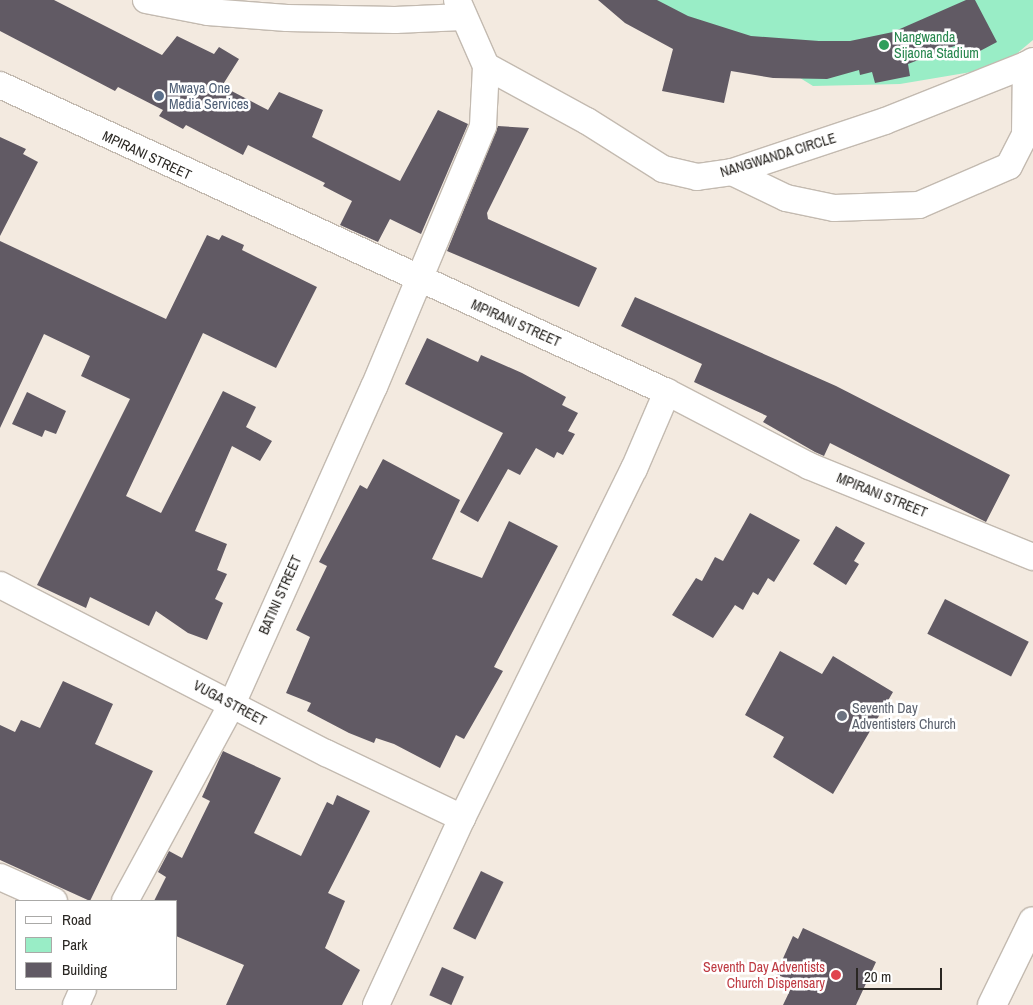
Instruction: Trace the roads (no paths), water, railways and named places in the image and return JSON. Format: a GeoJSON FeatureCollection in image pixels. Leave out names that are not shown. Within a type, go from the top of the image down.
{"type":"FeatureCollection","features":[{"type":"Feature","properties":{"kind":"street"},"geometry":{"type":"LineString","coordinates":[[146,0],[208,12],[287,18],[394,20],[460,8],[486,66],[483,126],[420,281]]}},
{"type":"Feature","properties":{"kind":"street"},"geometry":{"type":"LineString","coordinates":[[732,172],[786,198],[834,208],[919,205],[1009,166],[1025,135],[1029,63]]}},
{"type":"Feature","properties":{"kind":"street","name":"NANGWANDA CIRCLE"},"geometry":{"type":"LineString","coordinates":[[486,66],[587,122],[663,169],[697,177],[732,172],[886,121],[1029,63]]}},
{"type":"Feature","properties":{"kind":"street","name":"MPIRANI STREET"},"geometry":{"type":"LineString","coordinates":[[0,85],[420,281],[667,392],[809,466],[1033,557]]}},
{"type":"Feature","properties":{"kind":"street","name":"BATINI STREET"},"geometry":{"type":"LineString","coordinates":[[127,900],[232,704],[420,281]]}},
{"type":"Feature","properties":{"kind":"street"},"geometry":{"type":"LineString","coordinates":[[376,1005],[462,818],[634,469],[667,392]]}},
{"type":"Feature","properties":{"kind":"street","name":"VUGA STREET"},"geometry":{"type":"LineString","coordinates":[[0,585],[232,704],[462,818]]}},
{"type":"Feature","properties":{"kind":"street"},"geometry":{"type":"LineString","coordinates":[[0,877],[52,900]]}},
{"type":"Feature","properties":{"kind":"street"},"geometry":{"type":"LineString","coordinates":[[992,1005],[1033,921]]}},
{"type":"Feature","properties":{"kind":"street"},"geometry":{"type":"LineString","coordinates":[[76,1005],[83,990]]}},
{"type":"Feature","properties":{"kind":"place","name":"Nangwanda Sijaona Stadium"},"geometry":{"type":"Point","coordinates":[884,45]}},
{"type":"Feature","properties":{"kind":"place","name":"Mwaya One Media Services"},"geometry":{"type":"Point","coordinates":[159,96]}},
{"type":"Feature","properties":{"kind":"place","name":"Seventh Day Adventisters Church"},"geometry":{"type":"Point","coordinates":[842,716]}},
{"type":"Feature","properties":{"kind":"place","name":"Seventh Day Adventists Church Dispensary"},"geometry":{"type":"Point","coordinates":[836,975]}}]}
